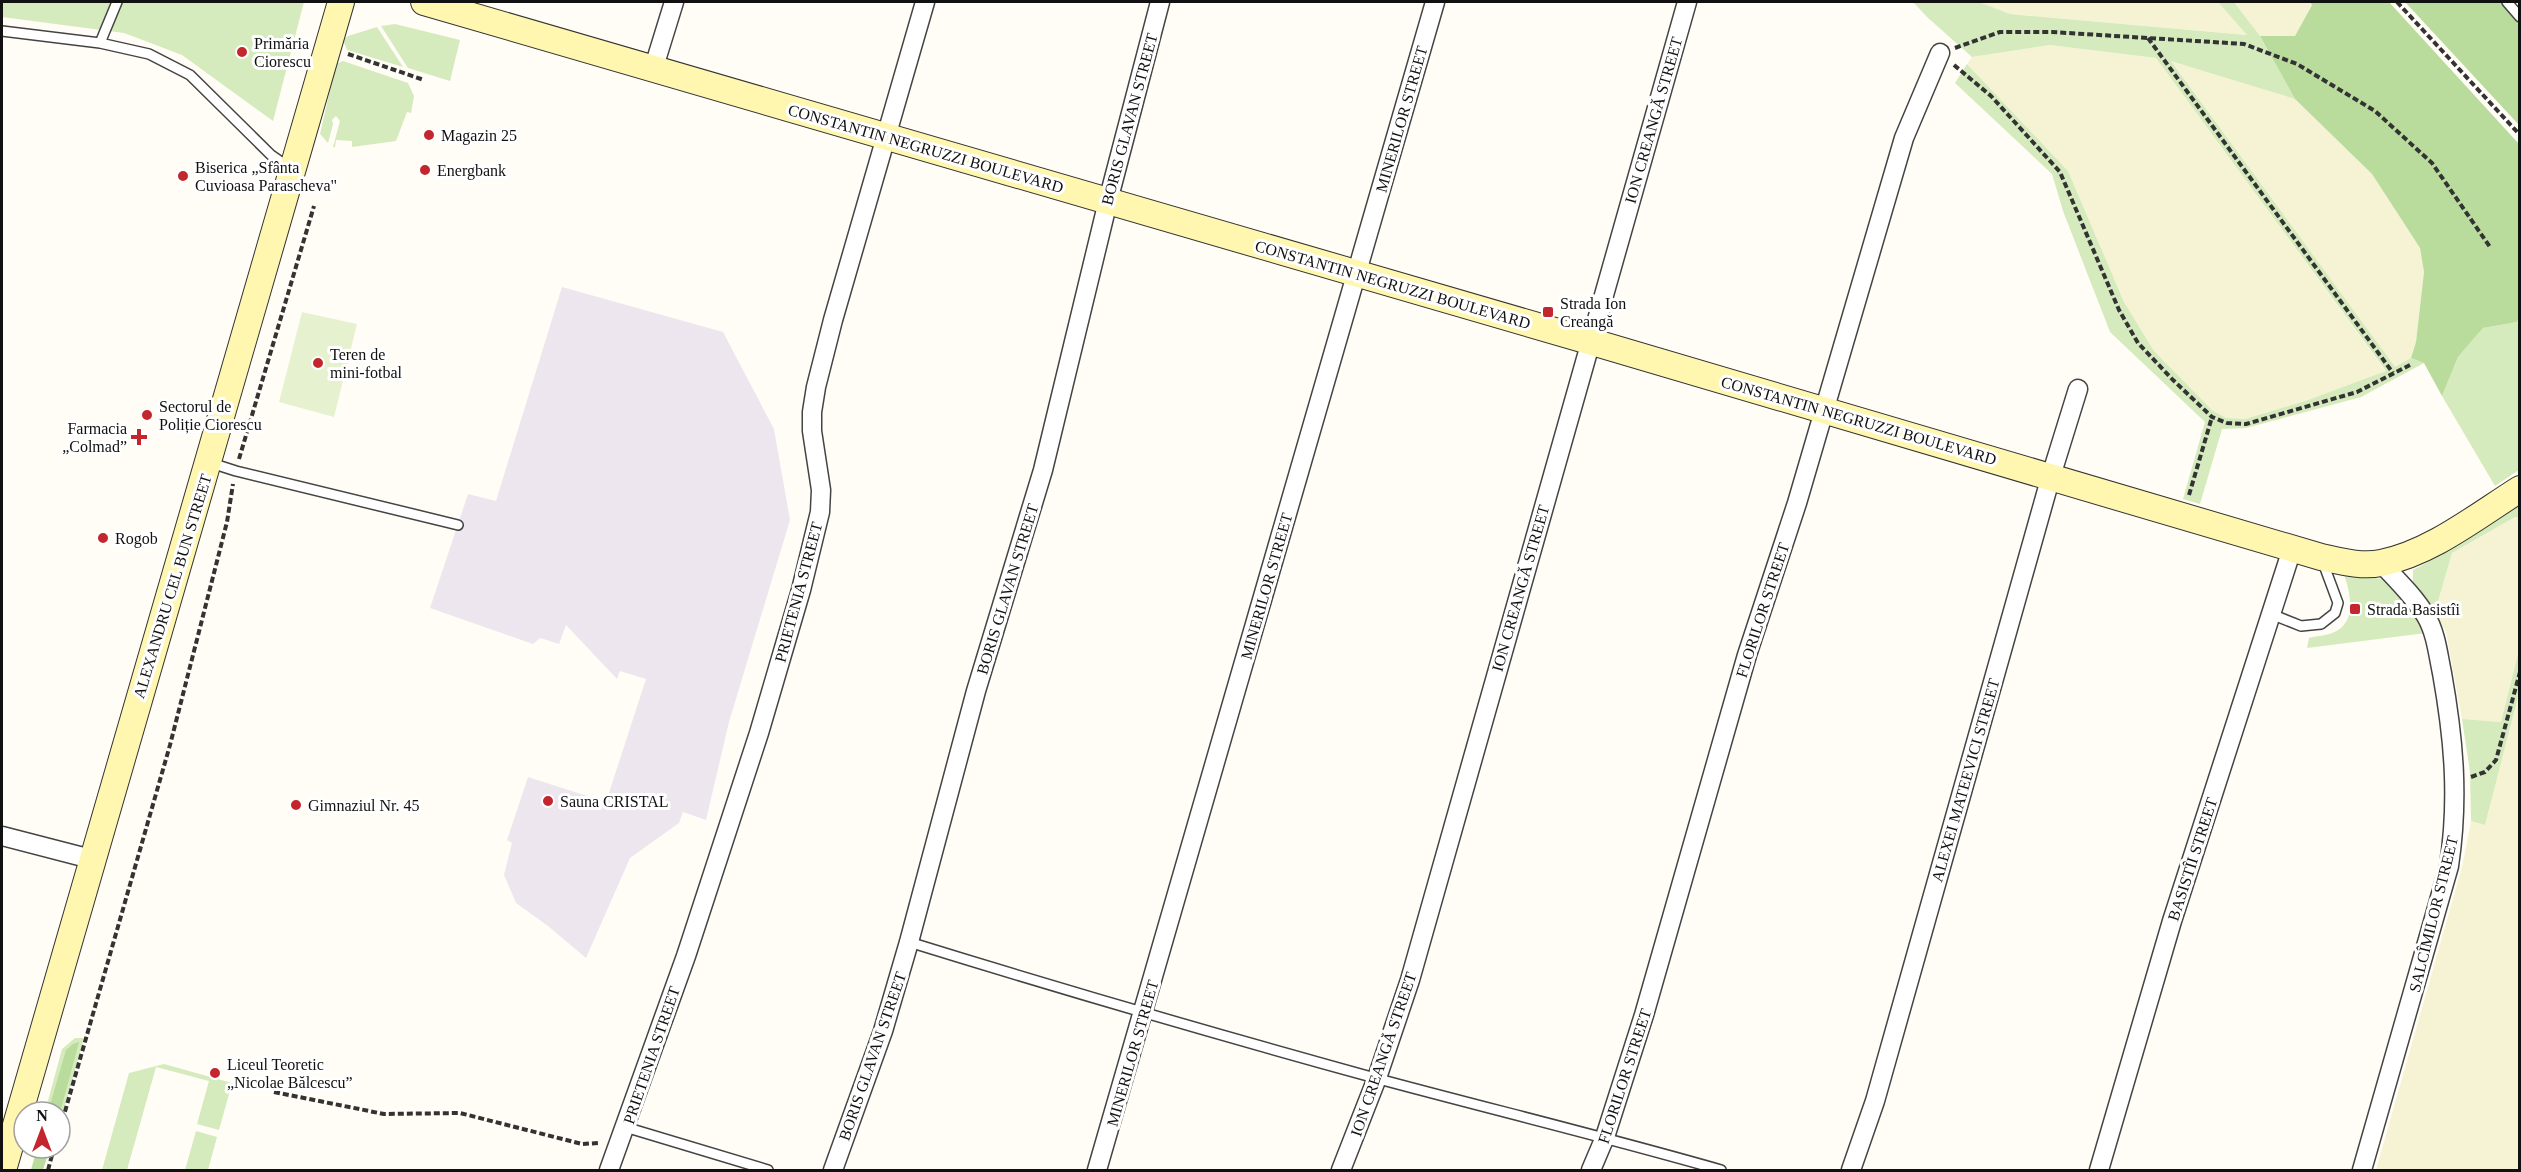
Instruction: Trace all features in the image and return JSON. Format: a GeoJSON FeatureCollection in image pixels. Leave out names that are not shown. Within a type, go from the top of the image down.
{"type":"FeatureCollection","features":[{"type":"Feature","properties":{"kind":"street","name":"ALEXANDRU CEL BUN STREET"},"geometry":{"type":"LineString","coordinates":[[3,1170],[91,859],[341,2]]}},
{"type":"Feature","properties":{"kind":"street","name":"CONSTANTIN NEGRUZZI BOULEVARD"},"geometry":{"type":"LineString","coordinates":[[424,2],[653,70],[886,135],[2321,557],[2362,564],[2381,563],[2413,553],[2444,537],[2520,489]]}},
{"type":"Feature","properties":{"kind":"street"},"geometry":{"type":"LineString","coordinates":[[653,70],[674,2]]}},
{"type":"Feature","properties":{"kind":"street","name":"PRIETENIA STREET"},"geometry":{"type":"LineString","coordinates":[[609,1170],[686,956],[759,733],[801,590],[820,512],[821,490],[812,431],[816,387],[925,2]]}},
{"type":"Feature","properties":{"kind":"street","name":"BORIS GLAVAN STREET"},"geometry":{"type":"LineString","coordinates":[[833,1170],[882,1031],[909,942],[976,691],[1043,470],[1108,201],[1160,2]]}},
{"type":"Feature","properties":{"kind":"street","name":"MINERILOR STREET"},"geometry":{"type":"LineString","coordinates":[[1097,1170],[1435,2]]}},
{"type":"Feature","properties":{"kind":"street","name":"ION CREANGĂ STREET"},"geometry":{"type":"LineString","coordinates":[[1341,1170],[1377,1078],[1410,980],[1589,341],[1687,2]]}},
{"type":"Feature","properties":{"kind":"street","name":"FLORILOR STREET"},"geometry":{"type":"LineString","coordinates":[[1592,1170],[1605,1137],[1644,1015],[1747,655],[1797,503],[1904,138],[1940,53]]}},
{"type":"Feature","properties":{"kind":"street","name":"ALEXEI MATEEVICI STREET"},"geometry":{"type":"LineString","coordinates":[[1851,1170],[1875,1101],[2051,476],[2078,389]]}},
{"type":"Feature","properties":{"kind":"street","name":"BASISTÎI STREET"},"geometry":{"type":"LineString","coordinates":[[2099,1170],[2172,921],[2292,549]]}},
{"type":"Feature","properties":{"kind":"street","name":"SALCÎMILOR STREET"},"geometry":{"type":"LineString","coordinates":[[2362,1170],[2449,866],[2455,826],[2456,783],[2445,690],[2436,643],[2427,617],[2409,593],[2381,563]]}},
{"type":"Feature","properties":{"kind":"street"},"geometry":{"type":"LineString","coordinates":[[2,836],[91,859]]}},
{"type":"Feature","properties":{"kind":"lane"},"geometry":{"type":"LineString","coordinates":[[100,43],[117,2]]}},
{"type":"Feature","properties":{"kind":"lane"},"geometry":{"type":"LineString","coordinates":[[2508,2],[2520,17]]}},
{"type":"Feature","properties":{"kind":"lane"},"geometry":{"type":"LineString","coordinates":[[2,31],[100,43],[149,54],[190,75],[271,155],[292,170]]}},
{"type":"Feature","properties":{"kind":"lane"},"geometry":{"type":"LineString","coordinates":[[208,462],[236,471],[458,525]]}},
{"type":"Feature","properties":{"kind":"lane"},"geometry":{"type":"LineString","coordinates":[[2271,614],[2301,626],[2321,624],[2335,613],[2338,603],[2321,557]]}},
{"type":"Feature","properties":{"kind":"lane"},"geometry":{"type":"LineString","coordinates":[[909,942],[1143,1014],[1721,1170]]}},
{"type":"Feature","properties":{"kind":"lane"},"geometry":{"type":"LineString","coordinates":[[625,1127],[768,1170]]}},
{"type":"Feature","properties":{"kind":"path"},"geometry":{"type":"LineString","coordinates":[[2397,2],[2520,135]]}},
{"type":"Feature","properties":{"kind":"path"},"geometry":{"type":"LineString","coordinates":[[1940,53],[2000,32],[2052,32],[2244,44],[2297,64],[2375,111],[2432,163],[2490,247]]}},
{"type":"Feature","properties":{"kind":"path"},"geometry":{"type":"LineString","coordinates":[[2147,37],[2393,373]]}},
{"type":"Feature","properties":{"kind":"path"},"geometry":{"type":"LineString","coordinates":[[327,47],[424,80]]}},
{"type":"Feature","properties":{"kind":"path"},"geometry":{"type":"LineString","coordinates":[[1940,53],[1991,96],[2060,172],[2119,310],[2138,343],[2212,417],[2227,423],[2246,424],[2357,392],[2410,364]]}},
{"type":"Feature","properties":{"kind":"path"},"geometry":{"type":"LineString","coordinates":[[68,1100],[170,745],[226,522],[236,471],[314,206]]}},
{"type":"Feature","properties":{"kind":"path"},"geometry":{"type":"LineString","coordinates":[[2183,516],[2212,417]]}},
{"type":"Feature","properties":{"kind":"path"},"geometry":{"type":"LineString","coordinates":[[2456,783],[2485,772],[2496,760],[2520,672]]}},
{"type":"Feature","properties":{"kind":"path"},"geometry":{"type":"LineString","coordinates":[[274,1092],[384,1114],[460,1113],[582,1144],[605,1142],[625,1127]]}},
{"type":"Feature","properties":{"kind":"shaded area"},"geometry":{"type":"Polygon","coordinates":[[[1979,2],[2218,2],[2248,35],[2010,14],[1979,2]]]}},
{"type":"Feature","properties":{"kind":"shaded area"},"geometry":{"type":"Polygon","coordinates":[[[2234,2],[2310,2],[2312,4],[2295,36],[2260,36],[2234,2]]]}},
{"type":"Feature","properties":{"kind":"shaded area"},"geometry":{"type":"Polygon","coordinates":[[[2050,45],[2156,58],[2386,372],[2308,400],[2245,419],[2226,418],[2212,410],[2154,351],[2124,302],[2068,171],[1967,64],[1972,57],[2050,45]]]}},
{"type":"Feature","properties":{"kind":"shaded area"},"geometry":{"type":"Polygon","coordinates":[[[2170,59],[2295,99],[2372,174],[2420,248],[2424,272],[2416,342],[2411,358],[2395,368],[2170,59]]]}},
{"type":"Feature","properties":{"kind":"shaded area"},"geometry":{"type":"Polygon","coordinates":[[[562,287],[723,332],[774,429],[790,520],[729,722],[706,820],[683,812],[679,823],[630,858],[586,958],[516,903],[504,875],[512,843],[507,840],[528,777],[606,802],[646,679],[620,671],[617,679],[566,625],[559,644],[540,638],[533,644],[430,608],[468,494],[496,501],[562,287]]]}},
{"type":"Feature","properties":{"kind":"shaded area"},"geometry":{"type":"Polygon","coordinates":[[[2515,517],[2519,518],[2519,650],[2501,722],[2462,719],[2446,632],[2435,612],[2452,553],[2515,517]]]}},
{"type":"Feature","properties":{"kind":"shaded area"},"geometry":{"type":"Polygon","coordinates":[[[2519,693],[2519,1170],[2376,1170],[2462,867],[2471,821],[2485,825],[2519,693]]]}},
{"type":"Feature","properties":{"kind":"green space"},"geometry":{"type":"Polygon","coordinates":[[[2,2],[304,2],[273,121],[182,55],[124,33],[2,17],[2,2]]]}},
{"type":"Feature","properties":{"kind":"green space"},"geometry":{"type":"Polygon","coordinates":[[[1913,2],[1979,2],[2010,14],[2247,35],[2218,2],[2234,2],[2260,36],[2295,99],[2171,61],[2395,367],[2411,358],[2424,363],[2361,397],[2246,428],[2222,429],[2200,504],[2183,499],[2205,422],[2110,332],[2063,211],[2052,174],[1955,83],[1967,64],[2068,171],[2124,302],[2154,351],[2212,410],[2226,418],[2245,419],[2308,400],[2386,371],[2156,58],[2050,45],[1972,57],[1913,2]]]}},
{"type":"Feature","properties":{"kind":"green space"},"geometry":{"type":"Polygon","coordinates":[[[2310,2],[2389,2],[2519,144],[2519,317],[2517,322],[2483,328],[2458,357],[2442,396],[2424,363],[2411,358],[2416,342],[2424,272],[2420,248],[2372,174],[2295,99],[2260,36],[2295,36],[2312,5],[2310,2]]]}},
{"type":"Feature","properties":{"kind":"green space"},"geometry":{"type":"Polygon","coordinates":[[[2405,2],[2501,2],[2519,25],[2519,125],[2405,2]]]}},
{"type":"Feature","properties":{"kind":"green space"},"geometry":{"type":"Polygon","coordinates":[[[395,24],[460,40],[450,81],[408,68],[381,26],[395,24]]]}},
{"type":"Feature","properties":{"kind":"green space"},"geometry":{"type":"Polygon","coordinates":[[[377,27],[403,67],[347,50],[343,40],[348,36],[377,27]]]}},
{"type":"Feature","properties":{"kind":"green space"},"geometry":{"type":"Polygon","coordinates":[[[343,61],[408,83],[414,96],[411,113],[407,112],[396,141],[352,147],[352,141],[336,140],[335,147],[333,147],[340,121],[336,116],[332,120],[328,143],[320,134],[336,64],[343,61]]]}},
{"type":"Feature","properties":{"kind":"green space","name":"Teren de mini-fotbal"},"geometry":{"type":"Polygon","coordinates":[[[302,312],[357,324],[334,417],[279,402],[302,312]]]}},
{"type":"Feature","properties":{"kind":"green space"},"geometry":{"type":"Polygon","coordinates":[[[2519,317],[2519,470],[2495,486],[2442,396],[2458,357],[2483,328],[2517,322],[2519,317]]]}},
{"type":"Feature","properties":{"kind":"green space"},"geometry":{"type":"Polygon","coordinates":[[[2519,501],[2519,518],[2515,517],[2452,553],[2435,612],[2413,585],[2413,570],[2443,554],[2519,501]]]}},
{"type":"Feature","properties":{"kind":"green space"},"geometry":{"type":"Polygon","coordinates":[[[2344,575],[2384,579],[2405,599],[2426,633],[2307,648],[2309,638],[2326,635],[2340,629],[2349,616],[2350,599],[2344,575]]]}},
{"type":"Feature","properties":{"kind":"green space"},"geometry":{"type":"Polygon","coordinates":[[[2519,650],[2519,693],[2485,825],[2471,821],[2470,772],[2462,719],[2501,722],[2519,650]]]}},
{"type":"Feature","properties":{"kind":"green space"},"geometry":{"type":"Polygon","coordinates":[[[75,1038],[84,1038],[66,1100],[48,1100],[62,1049],[75,1038]]]}},
{"type":"Feature","properties":{"kind":"green space"},"geometry":{"type":"Polygon","coordinates":[[[79,1042],[63,1100],[51,1100],[66,1050],[79,1042]]]}},
{"type":"Feature","properties":{"kind":"green space"},"geometry":{"type":"Polygon","coordinates":[[[164,1064],[232,1083],[219,1130],[197,1124],[209,1081],[156,1067],[127,1170],[102,1170],[129,1073],[164,1064]]]}},
{"type":"Feature","properties":{"kind":"green space"},"geometry":{"type":"Polygon","coordinates":[[[196,1131],[217,1137],[208,1170],[185,1170],[196,1131]]]}},
{"type":"Feature","properties":{"kind":"green space"},"geometry":{"type":"Polygon","coordinates":[[[34,1160],[46,1160],[43,1170],[31,1170],[34,1160]]]}},
{"type":"Feature","properties":{"kind":"place","name":"Primăria Ciorescu"},"geometry":{"type":"Point","coordinates":[242,52]}},
{"type":"Feature","properties":{"kind":"place","name":"Magazin 25"},"geometry":{"type":"Point","coordinates":[429,135]}},
{"type":"Feature","properties":{"kind":"place","name":"Energbank"},"geometry":{"type":"Point","coordinates":[425,170]}},
{"type":"Feature","properties":{"kind":"place","name":"Biserica „Sfânta Cuvioasa Parascheva\""},"geometry":{"type":"Point","coordinates":[183,176]}},
{"type":"Feature","properties":{"kind":"place","name":"Strada Ion Creangă"},"geometry":{"type":"Point","coordinates":[1548,312]}},
{"type":"Feature","properties":{"kind":"place","name":"Teren de mini-fotbal"},"geometry":{"type":"Point","coordinates":[318,363]}},
{"type":"Feature","properties":{"kind":"place","name":"Sectorul de Poliție Ciorescu"},"geometry":{"type":"Point","coordinates":[147,415]}},
{"type":"Feature","properties":{"kind":"place","name":"Farmacia „Colmad”"},"geometry":{"type":"Point","coordinates":[139,437]}},
{"type":"Feature","properties":{"kind":"place","name":"Rogob"},"geometry":{"type":"Point","coordinates":[103,538]}},
{"type":"Feature","properties":{"kind":"place","name":"Strada Basistîi"},"geometry":{"type":"Point","coordinates":[2355,609]}},
{"type":"Feature","properties":{"kind":"place","name":"Sauna CRISTAL"},"geometry":{"type":"Point","coordinates":[548,801]}},
{"type":"Feature","properties":{"kind":"place","name":"Gimnaziul Nr. 45"},"geometry":{"type":"Point","coordinates":[296,805]}},
{"type":"Feature","properties":{"kind":"place","name":"Liceul Teoretic „Nicolae Bălcescu”"},"geometry":{"type":"Point","coordinates":[215,1073]}}]}
